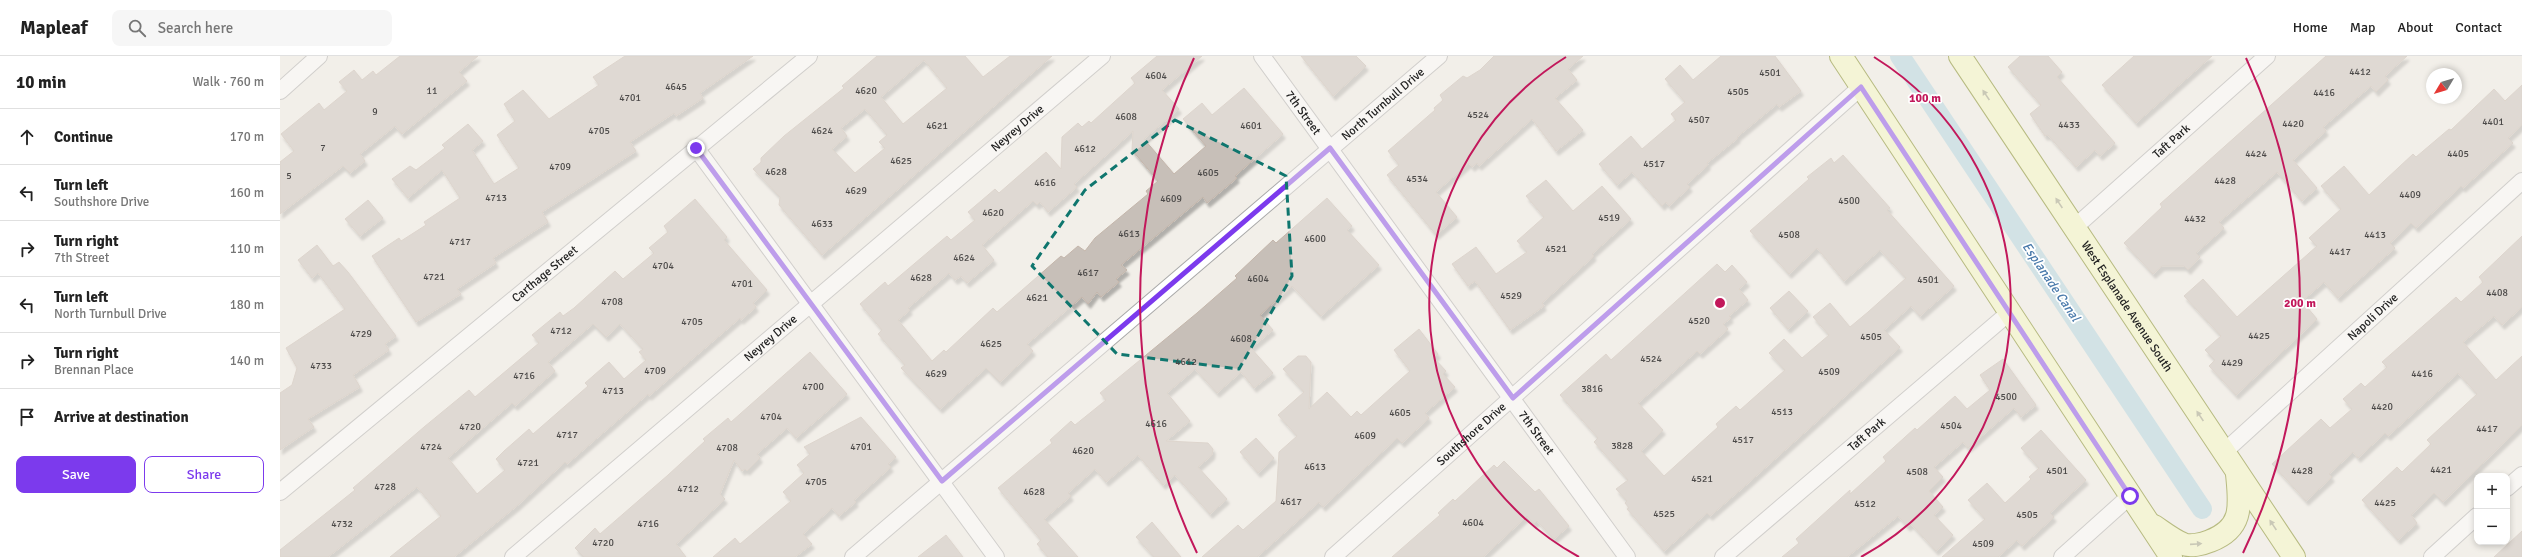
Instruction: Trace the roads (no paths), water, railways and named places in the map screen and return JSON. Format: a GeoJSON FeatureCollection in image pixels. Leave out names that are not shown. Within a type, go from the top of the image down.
{"type":"FeatureCollection","features":[{"type":"Feature","properties":{"kind":"main road"},"geometry":{"type":"LineString","coordinates":[[1841,56],[2171,557]]}},
{"type":"Feature","properties":{"kind":"main road","name":"West Esplanade Avenue South"},"geometry":{"type":"LineString","coordinates":[[1960,56],[2294,557]]}},
{"type":"Feature","properties":{"kind":"main road"},"geometry":{"type":"LineString","coordinates":[[2149,524],[2184,545],[2202,544],[2226,535],[2236,518],[2240,505],[2237,471]]}},
{"type":"Feature","properties":{"kind":"street"},"geometry":{"type":"LineString","coordinates":[[280,91],[319,56]]}},
{"type":"Feature","properties":{"kind":"street","name":"Carthage Street"},"geometry":{"type":"LineString","coordinates":[[280,492],[809,56]]}},
{"type":"Feature","properties":{"kind":"street","name":"Neyrey Drive"},"geometry":{"type":"LineString","coordinates":[[513,557],[1102,56]]}},
{"type":"Feature","properties":{"kind":"street","name":"7th Street"},"geometry":{"type":"LineString","coordinates":[[1262,56],[1513,398],[1627,557]]}},
{"type":"Feature","properties":{"kind":"street","name":"North Turnbull Drive"},"geometry":{"type":"LineString","coordinates":[[853,557],[1438,56]]}},
{"type":"Feature","properties":{"kind":"street","name":"Taft Park"},"geometry":{"type":"LineString","coordinates":[[2075,227],[2267,56]]}},
{"type":"Feature","properties":{"kind":"street","name":"Southshore Drive"},"geometry":{"type":"LineString","coordinates":[[1333,557],[1861,87]]}},
{"type":"Feature","properties":{"kind":"street"},"geometry":{"type":"LineString","coordinates":[[696,148],[942,481],[996,557]]}},
{"type":"Feature","properties":{"kind":"street","name":"Napoli Drive"},"geometry":{"type":"LineString","coordinates":[[2224,452],[2522,181]]}},
{"type":"Feature","properties":{"kind":"street","name":"Taft Park"},"geometry":{"type":"LineString","coordinates":[[1723,557],[2010,312]]}},
{"type":"Feature","properties":{"kind":"street"},"geometry":{"type":"LineString","coordinates":[[2510,485],[2522,475]]}},
{"type":"Feature","properties":{"kind":"street"},"geometry":{"type":"LineString","coordinates":[[2062,557],[2130,496]]}},
{"type":"Feature","properties":{"kind":"street"},"geometry":{"type":"LineString","coordinates":[[2432,557],[2474,519]]}},
{"type":"Feature","properties":{"kind":"waterway","name":"Esplanade Canal"},"geometry":{"type":"LineString","coordinates":[[1900,56],[2202,509]]}}]}
